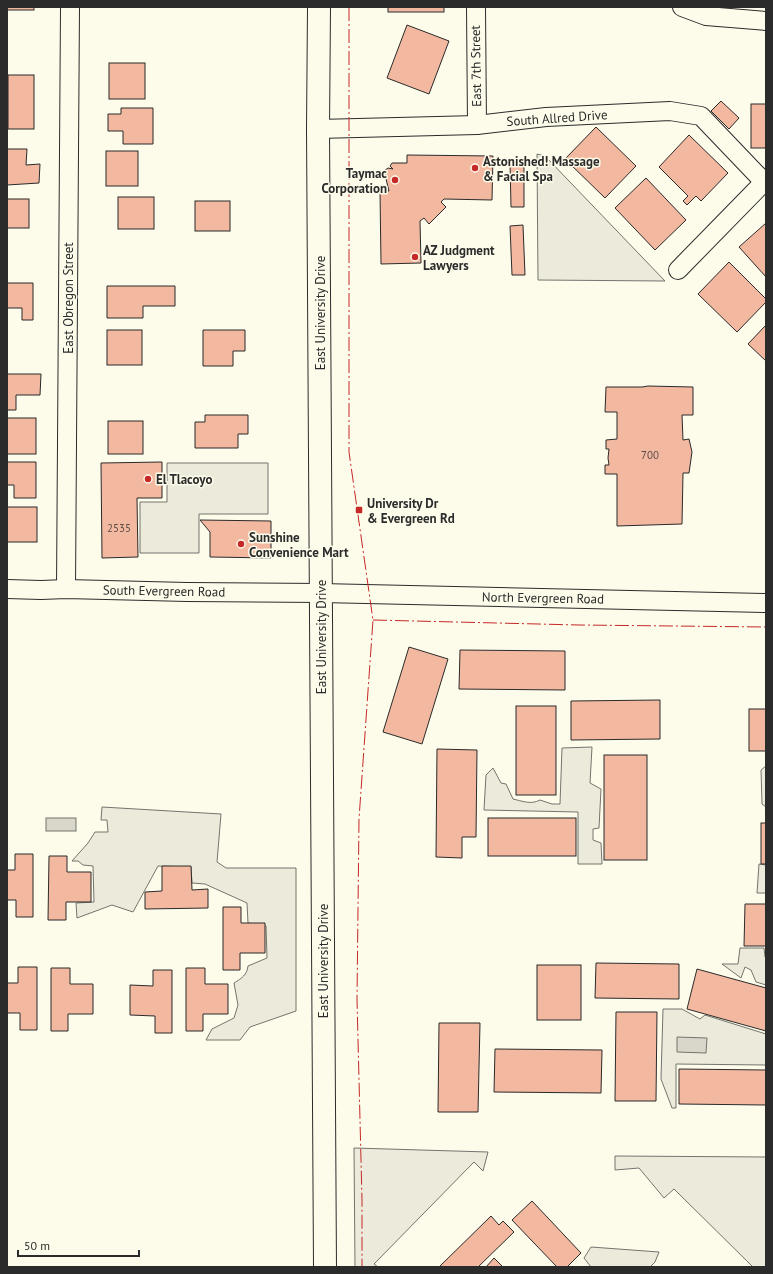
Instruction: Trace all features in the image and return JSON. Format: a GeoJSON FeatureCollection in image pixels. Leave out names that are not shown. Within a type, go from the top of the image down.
{"type":"FeatureCollection","features":[{"type":"Feature","properties":{"kind":"main road","name":"East University Drive"},"geometry":{"type":"LineString","coordinates":[[319,7],[318,129],[320,593],[325,1267]]}},
{"type":"Feature","properties":{"kind":"street","name":"East Obregon Street"},"geometry":{"type":"LineString","coordinates":[[66,589],[70,7]]}},
{"type":"Feature","properties":{"kind":"street","name":"East 7th Street"},"geometry":{"type":"LineString","coordinates":[[476,7],[477,125]]}},
{"type":"Feature","properties":{"kind":"street"},"geometry":{"type":"LineString","coordinates":[[682,7],[706,16],[766,22]]}},
{"type":"Feature","properties":{"kind":"street","name":"South Allred Drive"},"geometry":{"type":"LineString","coordinates":[[318,129],[477,125],[546,117],[670,111],[701,116],[765,183]]}},
{"type":"Feature","properties":{"kind":"street"},"geometry":{"type":"LineString","coordinates":[[678,270],[765,183]]}},
{"type":"Feature","properties":{"kind":"street","name":"South Evergreen Road"},"geometry":{"type":"LineString","coordinates":[[7,589],[320,593]]}},
{"type":"Feature","properties":{"kind":"street","name":"North Evergreen Road"},"geometry":{"type":"LineString","coordinates":[[320,593],[766,603]]}},
{"type":"Feature","properties":{"kind":"shaded area"},"geometry":{"type":"Polygon","coordinates":[[[537,154],[545,156],[665,281],[538,280],[537,154]]]}},
{"type":"Feature","properties":{"kind":"shaded area"},"geometry":{"type":"Polygon","coordinates":[[[167,463],[268,463],[268,514],[199,514],[199,553],[140,553],[140,502],[167,502],[167,463]]]}},
{"type":"Feature","properties":{"kind":"shaded area"},"geometry":{"type":"Polygon","coordinates":[[[592,747],[590,783],[601,789],[599,828],[593,829],[593,840],[601,843],[602,864],[578,864],[578,812],[484,810],[486,775],[493,768],[501,783],[506,784],[513,799],[523,802],[540,800],[552,804],[560,804],[562,748],[592,747]]]}},
{"type":"Feature","properties":{"kind":"shaded area"},"geometry":{"type":"Polygon","coordinates":[[[766,766],[766,807],[762,804],[761,770],[766,766]]]}},
{"type":"Feature","properties":{"kind":"shaded area"},"geometry":{"type":"Polygon","coordinates":[[[102,807],[221,814],[217,862],[226,868],[296,868],[296,1011],[250,1027],[240,1040],[206,1040],[212,1029],[234,1018],[238,1005],[234,983],[244,976],[247,972],[248,966],[267,958],[266,926],[248,923],[247,903],[205,884],[192,883],[191,867],[158,866],[133,912],[112,905],[77,918],[76,903],[94,902],[93,866],[83,865],[78,861],[72,861],[88,843],[95,832],[108,832],[107,820],[101,820],[102,807]]]}},
{"type":"Feature","properties":{"kind":"shaded area"},"geometry":{"type":"Polygon","coordinates":[[[46,818],[76,818],[76,831],[46,831],[46,818]]]}},
{"type":"Feature","properties":{"kind":"shaded area"},"geometry":{"type":"Polygon","coordinates":[[[759,864],[766,865],[766,893],[757,893],[759,864]]]}},
{"type":"Feature","properties":{"kind":"shaded area"},"geometry":{"type":"Polygon","coordinates":[[[740,948],[764,948],[766,958],[766,985],[756,982],[751,970],[745,967],[741,978],[722,964],[738,964],[740,948]]]}},
{"type":"Feature","properties":{"kind":"shaded area"},"geometry":{"type":"Polygon","coordinates":[[[663,1009],[682,1009],[700,1019],[705,1015],[766,1034],[766,1065],[676,1064],[676,1108],[672,1108],[661,1079],[663,1009]]]}},
{"type":"Feature","properties":{"kind":"shaded area"},"geometry":{"type":"Polygon","coordinates":[[[677,1037],[707,1038],[706,1053],[677,1052],[677,1037]]]}},
{"type":"Feature","properties":{"kind":"shaded area"},"geometry":{"type":"Polygon","coordinates":[[[354,1148],[488,1152],[483,1171],[474,1162],[374,1264],[378,1267],[355,1267],[354,1148]]]}},
{"type":"Feature","properties":{"kind":"shaded area"},"geometry":{"type":"Polygon","coordinates":[[[615,1156],[766,1157],[766,1267],[753,1267],[674,1189],[664,1198],[639,1168],[615,1170],[615,1156]]]}},
{"type":"Feature","properties":{"kind":"shaded area"},"geometry":{"type":"Polygon","coordinates":[[[591,1247],[659,1252],[655,1262],[650,1267],[591,1267],[584,1258],[591,1247]]]}},
{"type":"Feature","properties":{"kind":"building"},"geometry":{"type":"Polygon","coordinates":[[[7,7],[34,7],[34,10],[7,10],[7,7]]]}},
{"type":"Feature","properties":{"kind":"building"},"geometry":{"type":"Polygon","coordinates":[[[388,7],[444,7],[444,12],[388,12],[388,7]]]}},
{"type":"Feature","properties":{"kind":"building"},"geometry":{"type":"Polygon","coordinates":[[[407,25],[449,41],[429,94],[387,78],[407,25]]]}},
{"type":"Feature","properties":{"kind":"building"},"geometry":{"type":"Polygon","coordinates":[[[109,63],[145,63],[145,99],[109,99],[109,63]]]}},
{"type":"Feature","properties":{"kind":"building"},"geometry":{"type":"Polygon","coordinates":[[[8,75],[34,75],[34,129],[8,129],[8,75]]]}},
{"type":"Feature","properties":{"kind":"building"},"geometry":{"type":"Polygon","coordinates":[[[721,101],[739,118],[729,129],[711,111],[721,101]]]}},
{"type":"Feature","properties":{"kind":"building"},"geometry":{"type":"Polygon","coordinates":[[[751,104],[766,104],[766,148],[751,148],[751,104]]]}},
{"type":"Feature","properties":{"kind":"building"},"geometry":{"type":"Polygon","coordinates":[[[121,108],[153,108],[153,144],[123,144],[123,131],[108,131],[108,114],[121,114],[121,108]]]}},
{"type":"Feature","properties":{"kind":"building"},"geometry":{"type":"Polygon","coordinates":[[[596,127],[636,166],[605,198],[565,159],[596,127]]]}},
{"type":"Feature","properties":{"kind":"building"},"geometry":{"type":"Polygon","coordinates":[[[689,135],[728,173],[701,201],[696,196],[687,205],[683,201],[688,196],[659,167],[689,135]]]}},
{"type":"Feature","properties":{"kind":"building"},"geometry":{"type":"Polygon","coordinates":[[[7,149],[27,149],[26,165],[40,164],[39,183],[7,185],[7,149]]]}},
{"type":"Feature","properties":{"kind":"building"},"geometry":{"type":"Polygon","coordinates":[[[106,151],[138,151],[138,186],[106,186],[106,151]]]}},
{"type":"Feature","properties":{"kind":"building"},"geometry":{"type":"Polygon","coordinates":[[[407,155],[493,156],[492,200],[444,199],[441,202],[446,207],[429,224],[424,218],[420,221],[421,263],[381,264],[380,191],[389,191],[384,171],[388,168],[393,169],[390,166],[392,163],[407,163],[407,155]]]}},
{"type":"Feature","properties":{"kind":"building"},"geometry":{"type":"Polygon","coordinates":[[[510,163],[524,163],[524,207],[511,207],[510,163]]]}},
{"type":"Feature","properties":{"kind":"building"},"geometry":{"type":"Polygon","coordinates":[[[646,178],[686,220],[655,250],[615,208],[646,178]]]}},
{"type":"Feature","properties":{"kind":"building"},"geometry":{"type":"Polygon","coordinates":[[[118,197],[154,197],[154,229],[118,229],[118,197]]]}},
{"type":"Feature","properties":{"kind":"building"},"geometry":{"type":"Polygon","coordinates":[[[7,199],[29,199],[29,228],[7,228],[7,199]]]}},
{"type":"Feature","properties":{"kind":"building"},"geometry":{"type":"Polygon","coordinates":[[[195,201],[230,201],[230,231],[195,231],[195,201]]]}},
{"type":"Feature","properties":{"kind":"building"},"geometry":{"type":"Polygon","coordinates":[[[766,223],[766,277],[739,247],[766,223]]]}},
{"type":"Feature","properties":{"kind":"building"},"geometry":{"type":"Polygon","coordinates":[[[523,225],[525,275],[512,275],[510,226],[523,225]]]}},
{"type":"Feature","properties":{"kind":"building"},"geometry":{"type":"Polygon","coordinates":[[[729,262],[766,299],[766,302],[737,332],[698,294],[729,262]]]}},
{"type":"Feature","properties":{"kind":"building"},"geometry":{"type":"Polygon","coordinates":[[[7,283],[33,283],[33,320],[22,320],[22,308],[7,308],[7,283]]]}},
{"type":"Feature","properties":{"kind":"building"},"geometry":{"type":"Polygon","coordinates":[[[107,286],[175,286],[175,306],[143,306],[143,318],[107,318],[107,286]]]}},
{"type":"Feature","properties":{"kind":"building"},"geometry":{"type":"Polygon","coordinates":[[[766,325],[766,361],[748,344],[766,325]]]}},
{"type":"Feature","properties":{"kind":"building"},"geometry":{"type":"Polygon","coordinates":[[[107,330],[142,330],[142,365],[107,365],[107,330]]]}},
{"type":"Feature","properties":{"kind":"building"},"geometry":{"type":"Polygon","coordinates":[[[203,330],[245,330],[245,351],[233,351],[233,366],[203,366],[203,330]]]}},
{"type":"Feature","properties":{"kind":"building"},"geometry":{"type":"Polygon","coordinates":[[[7,374],[41,374],[40,395],[16,395],[16,410],[7,410],[7,374]]]}},
{"type":"Feature","properties":{"kind":"building"},"geometry":{"type":"Polygon","coordinates":[[[606,387],[693,387],[693,415],[682,415],[683,440],[689,439],[692,452],[689,473],[683,473],[682,524],[617,526],[617,474],[605,474],[605,465],[609,465],[609,449],[606,449],[606,440],[617,439],[617,412],[605,412],[606,387]]]}},
{"type":"Feature","properties":{"kind":"building"},"geometry":{"type":"Polygon","coordinates":[[[205,415],[248,415],[248,434],[238,434],[238,448],[195,448],[195,422],[205,422],[205,415]]]}},
{"type":"Feature","properties":{"kind":"building"},"geometry":{"type":"Polygon","coordinates":[[[7,418],[36,418],[36,454],[7,454],[7,418]]]}},
{"type":"Feature","properties":{"kind":"building"},"geometry":{"type":"Polygon","coordinates":[[[108,421],[143,421],[143,454],[108,454],[108,421]]]}},
{"type":"Feature","properties":{"kind":"building"},"geometry":{"type":"Polygon","coordinates":[[[7,462],[36,462],[36,498],[14,498],[14,485],[7,485],[7,462]]]}},
{"type":"Feature","properties":{"kind":"building"},"geometry":{"type":"Polygon","coordinates":[[[162,462],[162,498],[137,498],[138,557],[102,558],[101,463],[162,462]]]}},
{"type":"Feature","properties":{"kind":"building"},"geometry":{"type":"Polygon","coordinates":[[[7,507],[37,507],[37,542],[7,542],[7,507]]]}},
{"type":"Feature","properties":{"kind":"building","name":"Sunshine Convenience Mart"},"geometry":{"type":"Polygon","coordinates":[[[200,520],[271,521],[271,558],[210,557],[210,532],[200,520]]]}},
{"type":"Feature","properties":{"kind":"building"},"geometry":{"type":"Polygon","coordinates":[[[409,647],[448,659],[422,744],[383,732],[409,647]]]}},
{"type":"Feature","properties":{"kind":"building"},"geometry":{"type":"Polygon","coordinates":[[[460,650],[565,651],[565,690],[459,689],[460,650]]]}},
{"type":"Feature","properties":{"kind":"building"},"geometry":{"type":"Polygon","coordinates":[[[660,700],[660,739],[571,740],[571,701],[660,700]]]}},
{"type":"Feature","properties":{"kind":"building"},"geometry":{"type":"Polygon","coordinates":[[[516,706],[556,706],[556,795],[516,795],[516,706]]]}},
{"type":"Feature","properties":{"kind":"building"},"geometry":{"type":"Polygon","coordinates":[[[749,709],[766,709],[766,751],[749,751],[749,709]]]}},
{"type":"Feature","properties":{"kind":"building"},"geometry":{"type":"Polygon","coordinates":[[[437,749],[477,750],[476,837],[462,837],[462,858],[436,857],[437,749]]]}},
{"type":"Feature","properties":{"kind":"building"},"geometry":{"type":"Polygon","coordinates":[[[604,755],[647,755],[647,860],[604,860],[604,755]]]}},
{"type":"Feature","properties":{"kind":"building"},"geometry":{"type":"Polygon","coordinates":[[[488,818],[576,818],[576,856],[488,856],[488,818]]]}},
{"type":"Feature","properties":{"kind":"building"},"geometry":{"type":"Polygon","coordinates":[[[761,823],[766,823],[766,864],[761,864],[761,823]]]}},
{"type":"Feature","properties":{"kind":"building"},"geometry":{"type":"Polygon","coordinates":[[[15,854],[33,854],[33,917],[16,917],[16,900],[7,900],[7,870],[15,870],[15,854]]]}},
{"type":"Feature","properties":{"kind":"building"},"geometry":{"type":"Polygon","coordinates":[[[49,856],[67,856],[67,872],[91,872],[91,902],[66,902],[66,920],[48,920],[49,856]]]}},
{"type":"Feature","properties":{"kind":"building"},"geometry":{"type":"Polygon","coordinates":[[[162,866],[191,866],[192,890],[208,889],[208,908],[145,909],[145,892],[162,891],[162,866]]]}},
{"type":"Feature","properties":{"kind":"building"},"geometry":{"type":"Polygon","coordinates":[[[745,904],[766,904],[766,946],[744,946],[745,904]]]}},
{"type":"Feature","properties":{"kind":"building"},"geometry":{"type":"Polygon","coordinates":[[[223,907],[241,907],[241,923],[265,923],[265,953],[240,953],[240,970],[223,970],[223,907]]]}},
{"type":"Feature","properties":{"kind":"building"},"geometry":{"type":"Polygon","coordinates":[[[596,963],[679,964],[679,999],[595,998],[596,963]]]}},
{"type":"Feature","properties":{"kind":"building"},"geometry":{"type":"Polygon","coordinates":[[[537,965],[581,965],[581,1020],[537,1020],[537,965]]]}},
{"type":"Feature","properties":{"kind":"building"},"geometry":{"type":"Polygon","coordinates":[[[18,967],[37,967],[37,1030],[20,1030],[20,1013],[7,1013],[7,983],[18,983],[18,967]]]}},
{"type":"Feature","properties":{"kind":"building"},"geometry":{"type":"Polygon","coordinates":[[[51,968],[70,968],[70,984],[93,984],[93,1014],[68,1014],[68,1031],[51,1031],[51,968]]]}},
{"type":"Feature","properties":{"kind":"building"},"geometry":{"type":"Polygon","coordinates":[[[186,968],[205,968],[205,984],[228,984],[228,1014],[203,1014],[203,1031],[186,1031],[186,968]]]}},
{"type":"Feature","properties":{"kind":"building"},"geometry":{"type":"Polygon","coordinates":[[[697,969],[766,988],[766,1031],[687,1009],[697,969]]]}},
{"type":"Feature","properties":{"kind":"building"},"geometry":{"type":"Polygon","coordinates":[[[153,970],[172,970],[172,1033],[155,1033],[155,1016],[130,1015],[130,985],[153,986],[153,970]]]}},
{"type":"Feature","properties":{"kind":"building"},"geometry":{"type":"Polygon","coordinates":[[[616,1012],[657,1012],[656,1101],[615,1101],[616,1012]]]}},
{"type":"Feature","properties":{"kind":"building"},"geometry":{"type":"Polygon","coordinates":[[[439,1023],[480,1023],[478,1112],[438,1112],[439,1023]]]}},
{"type":"Feature","properties":{"kind":"building"},"geometry":{"type":"Polygon","coordinates":[[[495,1049],[602,1050],[601,1093],[494,1092],[495,1049]]]}},
{"type":"Feature","properties":{"kind":"building"},"geometry":{"type":"Polygon","coordinates":[[[679,1069],[766,1070],[766,1105],[679,1104],[679,1069]]]}},
{"type":"Feature","properties":{"kind":"building"},"geometry":{"type":"Polygon","coordinates":[[[532,1201],[581,1253],[567,1267],[557,1267],[512,1220],[532,1201]]]}},
{"type":"Feature","properties":{"kind":"building"},"geometry":{"type":"Polygon","coordinates":[[[491,1216],[499,1225],[503,1221],[514,1232],[478,1267],[439,1267],[491,1216]]]}},
{"type":"Feature","properties":{"kind":"building"},"geometry":{"type":"Polygon","coordinates":[[[494,1258],[503,1267],[486,1267],[494,1258]]]}},
{"type":"Feature","properties":{"kind":"power"},"geometry":{"type":"LineString","coordinates":[[349,7],[349,452],[373,620],[359,819],[357,999],[362,1200],[362,1267]]}},
{"type":"Feature","properties":{"kind":"power"},"geometry":{"type":"LineString","coordinates":[[373,620],[579,625],[766,627]]}},
{"type":"Feature","properties":{"kind":"place","name":"Astonished! Massage & Facial Spa"},"geometry":{"type":"Point","coordinates":[475,168]}},
{"type":"Feature","properties":{"kind":"place","name":"Taymac Corporation"},"geometry":{"type":"Point","coordinates":[395,180]}},
{"type":"Feature","properties":{"kind":"place","name":"AZ Judgment Lawyers"},"geometry":{"type":"Point","coordinates":[415,257]}},
{"type":"Feature","properties":{"kind":"place","name":"El Tlacoyo"},"geometry":{"type":"Point","coordinates":[148,479]}},
{"type":"Feature","properties":{"kind":"place","name":"University Dr & Evergreen Rd"},"geometry":{"type":"Point","coordinates":[359,510]}},
{"type":"Feature","properties":{"kind":"place","name":"Sunshine Convenience Mart"},"geometry":{"type":"Point","coordinates":[241,544]}}]}
